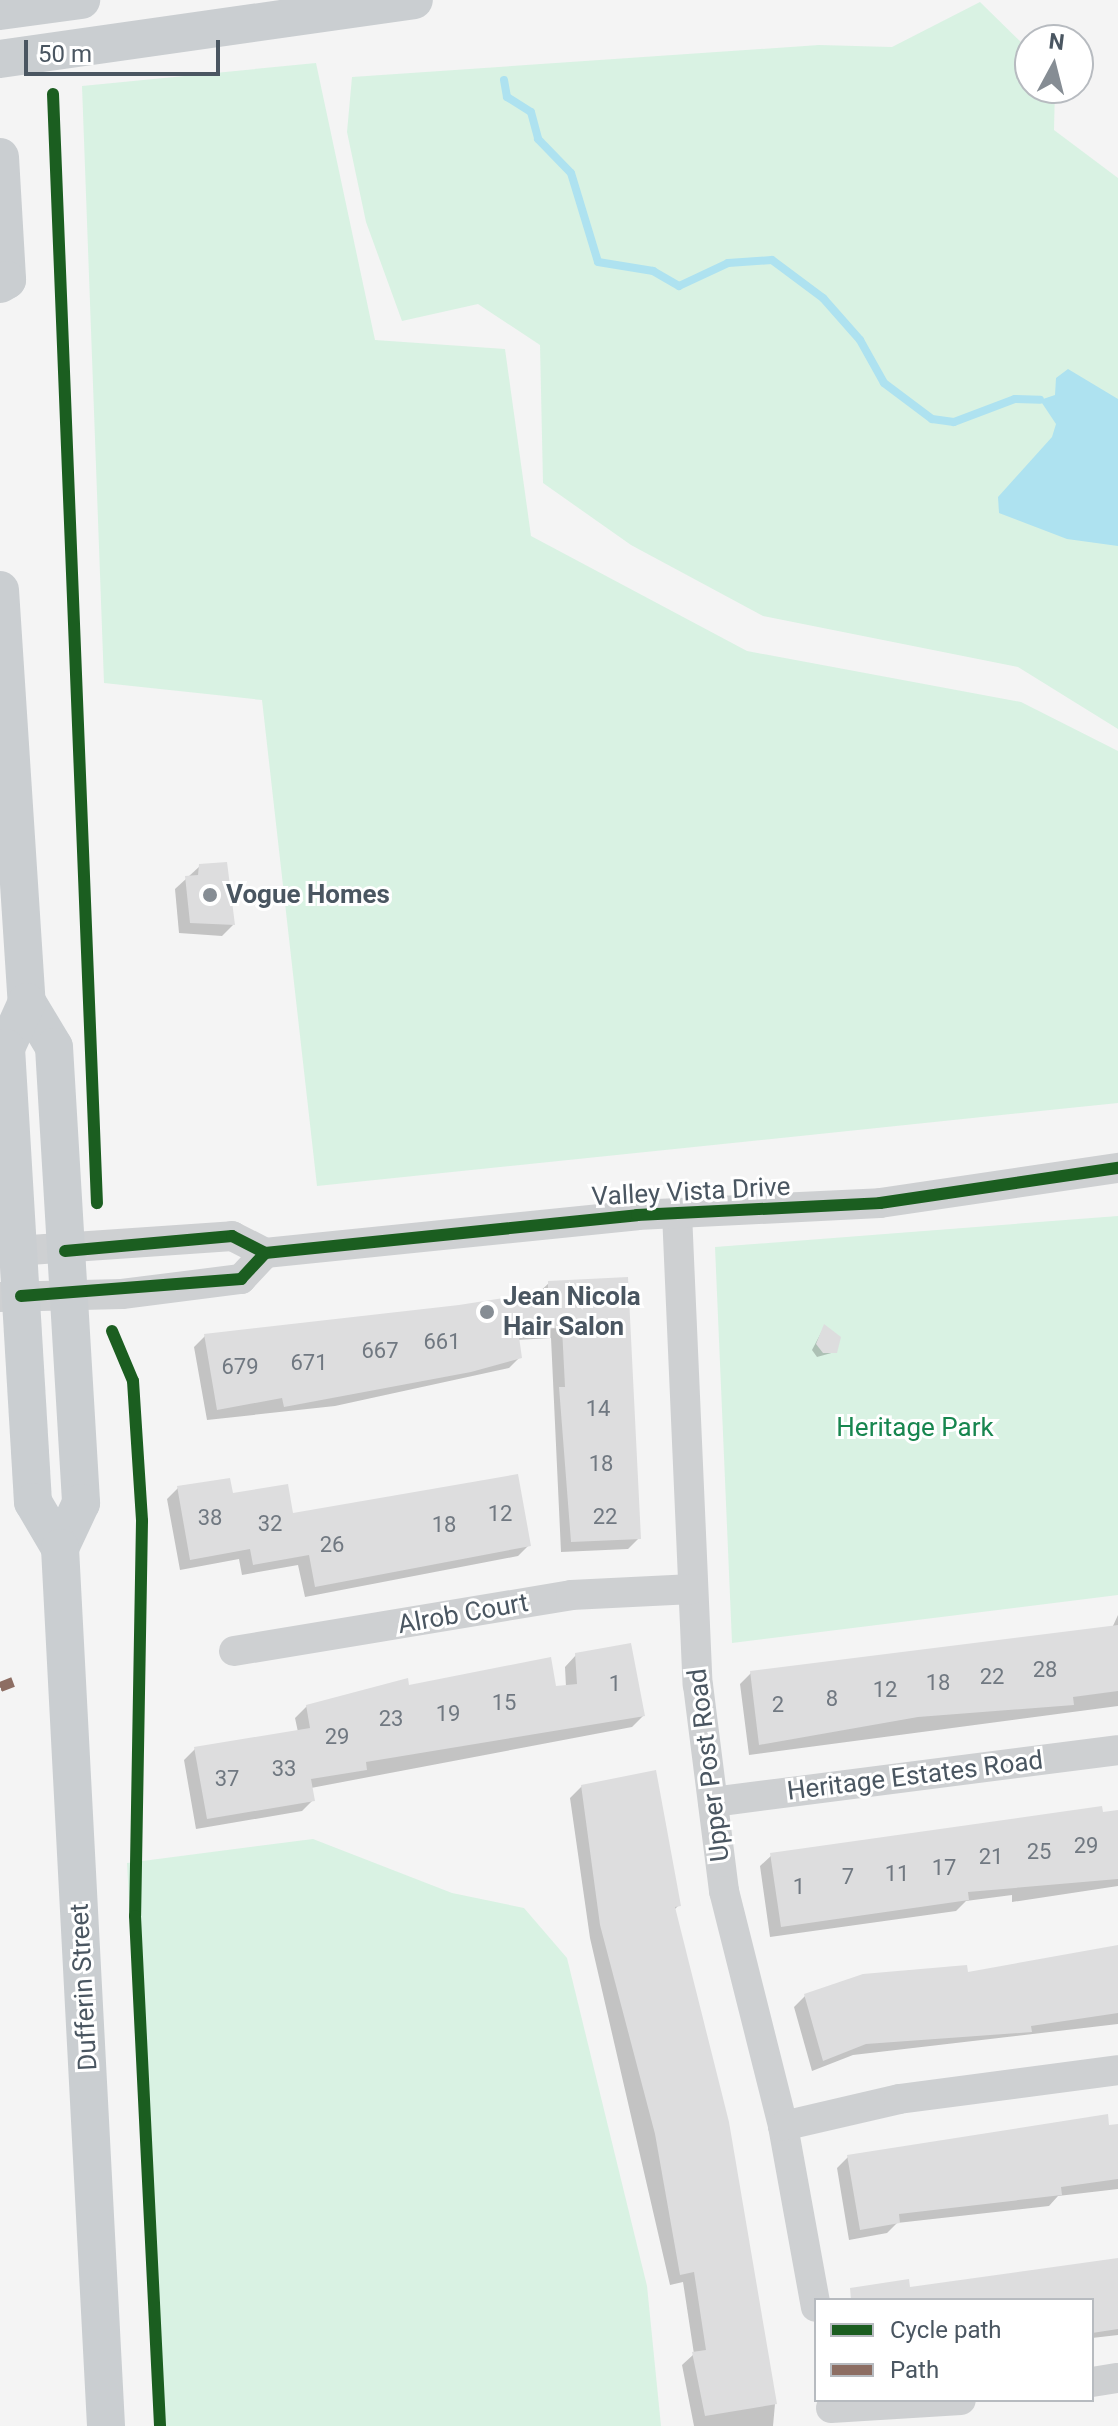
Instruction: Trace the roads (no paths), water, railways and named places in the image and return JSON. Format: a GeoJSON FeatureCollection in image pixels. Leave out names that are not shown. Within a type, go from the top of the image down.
{"type":"FeatureCollection","features":[{"type":"Feature","properties":{"kind":"main road"},"geometry":{"type":"LineString","coordinates":[[0,11],[81,0]]}},
{"type":"Feature","properties":{"kind":"main road"},"geometry":{"type":"LineString","coordinates":[[0,59],[414,0]]}},
{"type":"Feature","properties":{"kind":"main road"},"geometry":{"type":"LineString","coordinates":[[0,157],[7,280],[0,284]]}},
{"type":"Feature","properties":{"kind":"main road","name":"Dufferin Street"},"geometry":{"type":"LineString","coordinates":[[0,590],[27,1002],[54,1047],[81,1503],[60,1548]]}},
{"type":"Feature","properties":{"kind":"main road","name":"Dufferin Street"},"geometry":{"type":"LineString","coordinates":[[27,1002],[6,1048],[10,1297],[33,1502],[60,1548],[106,2426]]}},
{"type":"Feature","properties":{"kind":"street","name":"Valley Vista Drive"},"geometry":{"type":"LineString","coordinates":[[265,1253],[677,1213],[880,1203],[1118,1168]]}},
{"type":"Feature","properties":{"kind":"street","name":"Upper Post Road"},"geometry":{"type":"LineString","coordinates":[[677,1213],[693,1589],[713,1802],[727,1905],[783,2126],[814,2298]]}},
{"type":"Feature","properties":{"kind":"street"},"geometry":{"type":"LineString","coordinates":[[9,1252],[65,1251],[232,1236],[265,1253],[241,1279],[68,1295],[10,1297]]}},
{"type":"Feature","properties":{"kind":"street","name":"Alrob Court"},"geometry":{"type":"LineString","coordinates":[[234,1651],[571,1595],[693,1589]]}},
{"type":"Feature","properties":{"kind":"street","name":"Heritage Estates Road"},"geometry":{"type":"LineString","coordinates":[[713,1802],[1118,1750]]}},
{"type":"Feature","properties":{"kind":"street"},"geometry":{"type":"LineString","coordinates":[[783,2126],[899,2099],[1118,2070]]}},
{"type":"Feature","properties":{"kind":"street"},"geometry":{"type":"LineString","coordinates":[[1094,2382],[1118,2378]]}},
{"type":"Feature","properties":{"kind":"street"},"geometry":{"type":"LineString","coordinates":[[831,2411],[937,2402]]}},
{"type":"Feature","properties":{"kind":"water"},"geometry":{"type":"Polygon","coordinates":[[[1068,369],[1118,399],[1118,546],[1067,539],[999,513],[998,497],[1052,437],[1056,424],[1040,400],[1055,395],[1056,378],[1068,369]]]}},
{"type":"Feature","properties":{"kind":"waterway"},"geometry":{"type":"LineString","coordinates":[[504,80],[507,97],[531,112],[538,139],[571,173],[598,262],[653,271],[679,286],[728,263],[772,260],[823,298],[860,340],[884,383],[932,419],[954,422],[1015,399],[1040,400]]}},
{"type":"Feature","properties":{"kind":"place","name":"Vogue Homes"},"geometry":{"type":"Point","coordinates":[210,895]}},
{"type":"Feature","properties":{"kind":"place","name":"Jean Nicola Hair Salon"},"geometry":{"type":"Point","coordinates":[487,1312]}},
{"type":"Feature","properties":{"kind":"park label","name":"Heritage Park"},"geometry":{"type":"Point","coordinates":[915,1428]}}]}
